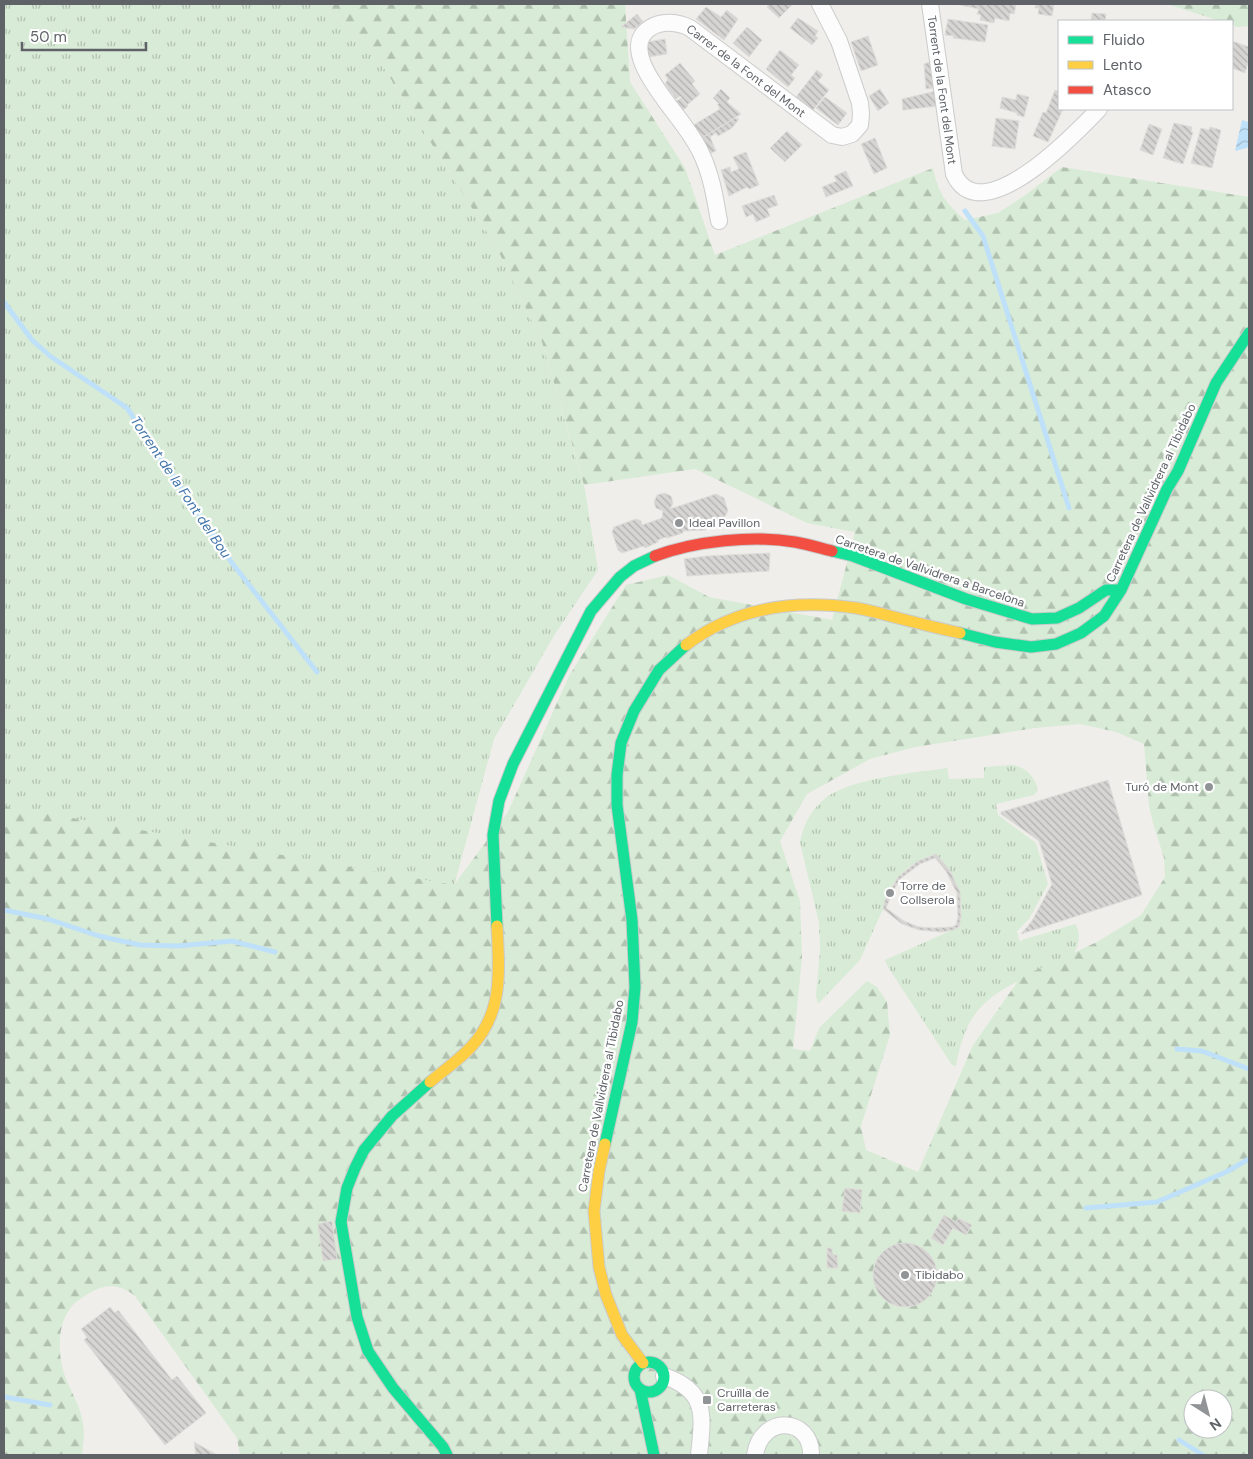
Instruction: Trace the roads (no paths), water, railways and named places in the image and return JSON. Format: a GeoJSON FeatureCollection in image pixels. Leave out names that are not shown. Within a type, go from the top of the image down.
{"type":"FeatureCollection","features":[{"type":"Feature","properties":{"kind":"street","name":"Carrer de la Font del Mont"},"geometry":{"type":"LineString","coordinates":[[719,220],[714,191],[705,163],[694,140],[650,80],[640,54],[642,37],[649,28],[662,23],[677,23],[690,28],[832,135],[842,137],[852,134],[860,125],[860,103],[839,42],[820,4]]}},
{"type":"Feature","properties":{"kind":"street","name":"Torrent de la Font del Mont"},"geometry":{"type":"LineString","coordinates":[[930,4],[954,174],[957,180],[968,190],[988,192],[1010,184],[1055,151],[1098,110]]}},
{"type":"Feature","properties":{"kind":"street","name":"Carretera de Vallvidrera al Tibidabo"},"geometry":{"type":"LineString","coordinates":[[643,1363],[622,1335],[606,1295],[597,1258],[594,1211],[599,1171],[632,1022],[635,987],[632,920],[617,805],[617,775],[621,743],[642,696],[659,670],[692,640],[710,628],[730,619],[761,609],[802,604],[857,608],[995,642],[1031,647],[1056,644],[1081,633],[1104,616],[1121,590],[1178,471],[1216,382],[1249,333]]}},
{"type":"Feature","properties":{"kind":"street","name":"Carretera de Vallvidrera a Barcelona"},"geometry":{"type":"LineString","coordinates":[[447,1455],[443,1447],[386,1378],[364,1341],[357,1321],[342,1228],[342,1209],[353,1173],[368,1143],[402,1107],[471,1047],[480,1037],[492,1015],[497,993],[499,969],[494,835],[499,801],[513,764],[570,650],[591,611],[605,592],[620,576],[634,566],[657,555],[694,545],[745,539],[794,542],[853,556],[966,599],[1032,619],[1057,618],[1079,608],[1106,590],[1121,590]]}},
{"type":"Feature","properties":{"kind":"street"},"geometry":{"type":"LineString","coordinates":[[648,1362],[657,1364],[664,1372],[664,1376],[662,1386],[649,1392],[640,1389],[636,1385],[634,1375],[643,1363],[648,1362]]}},
{"type":"Feature","properties":{"kind":"street"},"geometry":{"type":"LineString","coordinates":[[664,1376],[686,1386],[693,1392],[699,1403],[702,1424],[699,1455]]}},
{"type":"Feature","properties":{"kind":"street"},"geometry":{"type":"LineString","coordinates":[[640,1389],[654,1455]]}},
{"type":"Feature","properties":{"kind":"street"},"geometry":{"type":"LineString","coordinates":[[755,1455],[760,1438],[765,1432],[771,1428],[785,1425],[804,1433],[811,1445],[812,1455]]}},
{"type":"Feature","properties":{"kind":"water"},"geometry":{"type":"Polygon","coordinates":[[[1242,120],[1249,122],[1249,145],[1247,148],[1235,151],[1242,120]]]}},
{"type":"Feature","properties":{"kind":"waterway"},"geometry":{"type":"LineString","coordinates":[[965,211],[983,236],[1069,508]]}},
{"type":"Feature","properties":{"kind":"waterway","name":"Torrent de la Font del Bou"},"geometry":{"type":"LineString","coordinates":[[4,302],[32,340],[50,356],[127,408],[232,563],[317,672]]}},
{"type":"Feature","properties":{"kind":"waterway"},"geometry":{"type":"LineString","coordinates":[[4,910],[48,919],[99,936],[140,945],[178,946],[232,941],[275,952]]}},
{"type":"Feature","properties":{"kind":"waterway"},"geometry":{"type":"LineString","coordinates":[[1177,1049],[1202,1051],[1249,1069]]}},
{"type":"Feature","properties":{"kind":"waterway"},"geometry":{"type":"LineString","coordinates":[[1086,1208],[1157,1202],[1226,1172],[1249,1159]]}},
{"type":"Feature","properties":{"kind":"waterway"},"geometry":{"type":"LineString","coordinates":[[4,1397],[50,1405]]}},
{"type":"Feature","properties":{"kind":"waterway"},"geometry":{"type":"LineString","coordinates":[[1179,1440],[1203,1455]]}},
{"type":"Feature","properties":{"kind":"place","name":"Ideal Pavillon"},"geometry":{"type":"Point","coordinates":[679,523]}},
{"type":"Feature","properties":{"kind":"place","name":"Turó de Mont"},"geometry":{"type":"Point","coordinates":[1209,787]}},
{"type":"Feature","properties":{"kind":"place","name":"Torre de Collserola"},"geometry":{"type":"Point","coordinates":[890,893]}},
{"type":"Feature","properties":{"kind":"place","name":"Tibidabo"},"geometry":{"type":"Point","coordinates":[905,1275]}},
{"type":"Feature","properties":{"kind":"place","name":"Cruïlla de Carreteras"},"geometry":{"type":"Point","coordinates":[707,1400]}}]}
